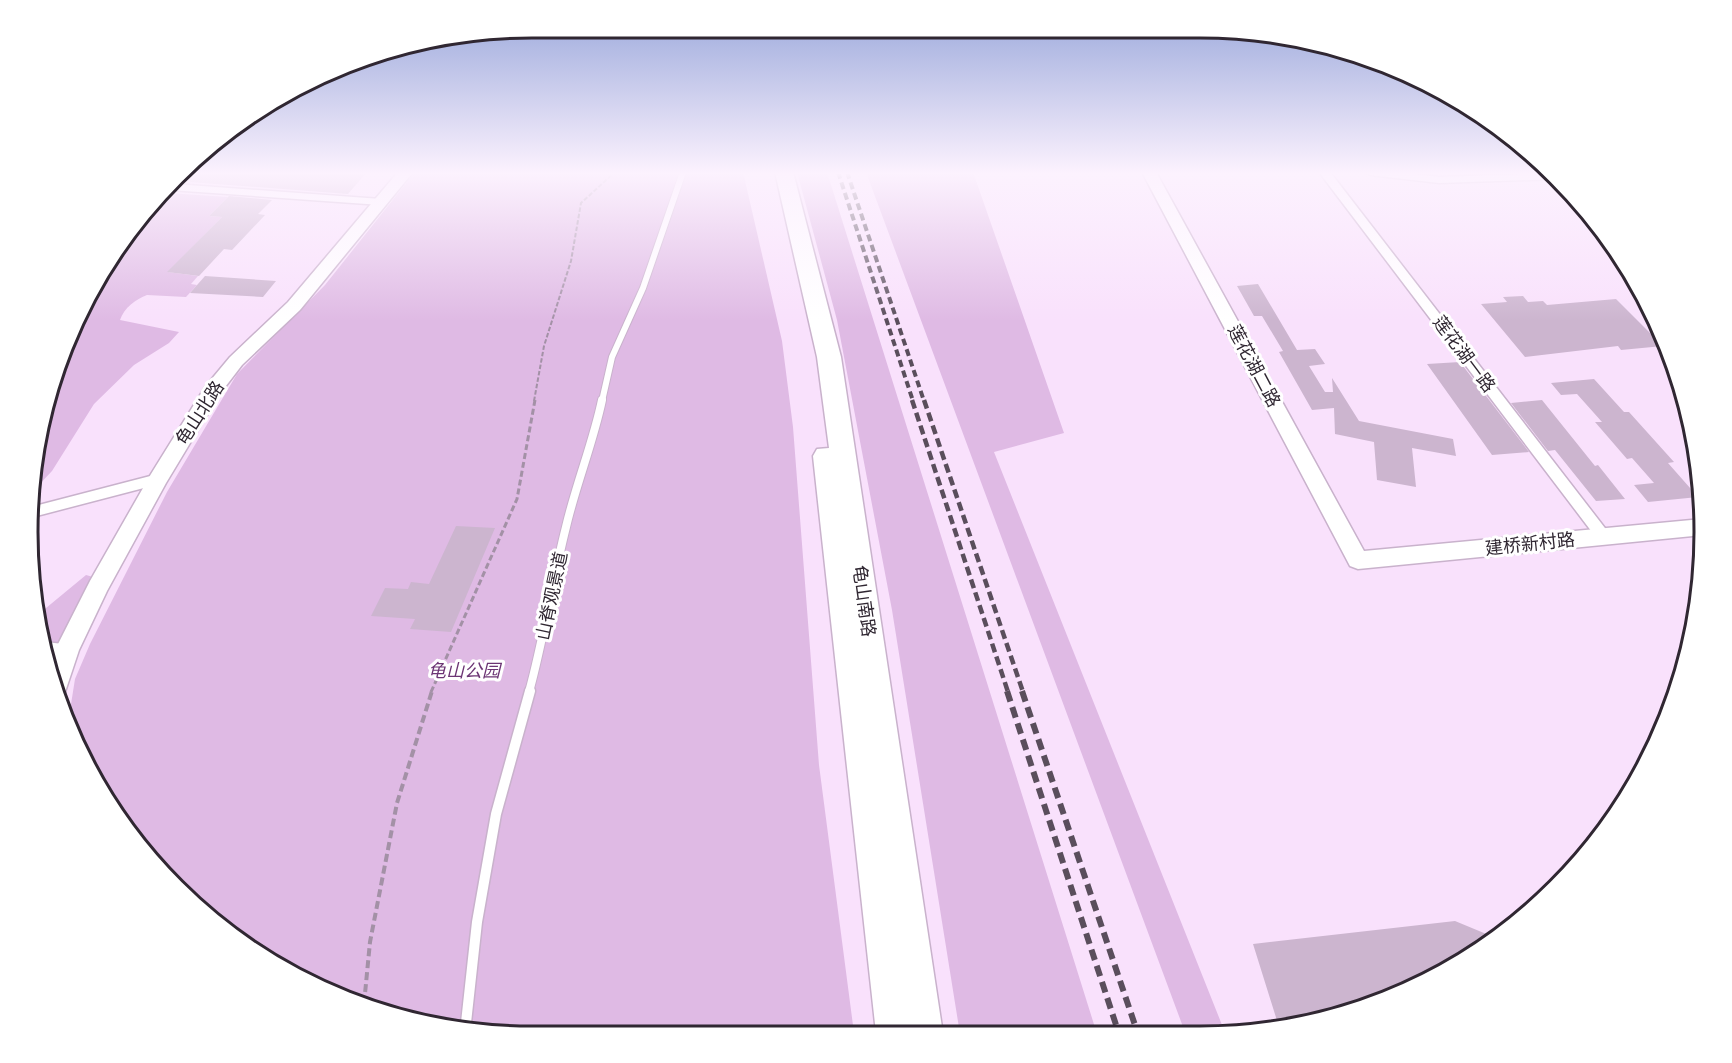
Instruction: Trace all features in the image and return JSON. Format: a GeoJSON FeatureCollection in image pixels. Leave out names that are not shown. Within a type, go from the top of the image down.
{"type":"FeatureCollection","features":[{"type":"Feature","properties":{"kind":"highway","name":"龟山南路"},"geometry":{"type":"LineString","coordinates":[[782,222],[799,296],[816,387],[894,1026]]}},
{"type":"Feature","properties":{"kind":"highway","name":"龟山南路"},"geometry":{"type":"LineString","coordinates":[[798,222],[830,357],[923,1026]]}},
{"type":"Feature","properties":{"kind":"street","name":"龟山北路"},"geometry":{"type":"LineString","coordinates":[[59,676],[67,650],[98,587],[158,479],[221,379],[236,361],[294,306],[365,222]]}},
{"type":"Feature","properties":{"kind":"street","name":"莲花湖二路"},"geometry":{"type":"LineString","coordinates":[[1176,222],[1358,560]]}},
{"type":"Feature","properties":{"kind":"street","name":"莲花湖一路"},"geometry":{"type":"LineString","coordinates":[[1362,222],[1603,536]]}},
{"type":"Feature","properties":{"kind":"street"},"geometry":{"type":"LineString","coordinates":[[39,511],[158,479]]}},
{"type":"Feature","properties":{"kind":"street","name":"建桥新村路"},"geometry":{"type":"LineString","coordinates":[[1358,560],[1694,528]]}},
{"type":"Feature","properties":{"kind":"street"},"geometry":{"type":"LineString","coordinates":[[52,649],[67,650]]}},
{"type":"Feature","properties":{"kind":"lane","name":"山脊观景道"},"geometry":{"type":"LineString","coordinates":[[466,1021],[477,922],[496,814],[541,649],[566,526],[592,441],[612,357],[643,288],[666,222]]}},
{"type":"Feature","properties":{"kind":"path"},"geometry":{"type":"LineString","coordinates":[[365,996],[370,942],[397,803],[434,683],[517,499],[544,346],[571,261],[578,222]]}},
{"type":"Feature","properties":{"kind":"green space"},"geometry":{"type":"Polygon","coordinates":[[[148,222],[217,222],[168,272],[198,276],[191,284],[197,285],[186,297],[147,295],[127,308],[120,320],[179,332],[169,343],[134,365],[94,404],[52,471],[40,483],[54,404],[75,342],[88,313],[121,257],[148,222]]]}},
{"type":"Feature","properties":{"kind":"green space","name":"龟山公园"},"geometry":{"type":"Polygon","coordinates":[[[375,222],[754,222],[782,341],[793,427],[819,765],[853,1026],[532,1026],[467,1021],[404,1009],[342,988],[313,975],[257,942],[206,903],[182,881],[160,857],[121,806],[88,750],[75,721],[70,708],[75,679],[90,644],[167,492],[237,374],[325,285],[375,222]]]}},
{"type":"Feature","properties":{"kind":"green space"},"geometry":{"type":"Polygon","coordinates":[[[810,222],[843,222],[1094,1026],[959,1026],[892,610],[837,320],[810,222]]]}},
{"type":"Feature","properties":{"kind":"green space"},"geometry":{"type":"Polygon","coordinates":[[[884,222],[990,222],[1064,433],[994,452],[1222,1025],[1183,1026],[884,222]]]}},
{"type":"Feature","properties":{"kind":"green space"},"geometry":{"type":"Polygon","coordinates":[[[86,575],[93,577],[54,660],[44,610],[86,575]]]}},
{"type":"Feature","properties":{"kind":"building"},"geometry":{"type":"Polygon","coordinates":[[[217,222],[259,222],[232,250],[224,249],[199,276],[167,272],[217,222]]]}},
{"type":"Feature","properties":{"kind":"building"},"geometry":{"type":"Polygon","coordinates":[[[205,276],[276,281],[263,297],[190,293],[205,276]]]}},
{"type":"Feature","properties":{"kind":"building"},"geometry":{"type":"Polygon","coordinates":[[[1258,284],[1297,350],[1315,349],[1325,364],[1309,366],[1325,392],[1333,392],[1332,378],[1359,421],[1453,439],[1456,456],[1412,448],[1416,487],[1377,480],[1374,442],[1335,434],[1334,408],[1312,410],[1279,352],[1283,351],[1262,316],[1254,316],[1237,286],[1258,284]]]}},
{"type":"Feature","properties":{"kind":"building"},"geometry":{"type":"Polygon","coordinates":[[[1523,296],[1528,302],[1543,301],[1547,305],[1616,299],[1655,338],[1659,346],[1621,350],[1618,346],[1525,357],[1481,304],[1507,302],[1503,297],[1523,296]]]}},
{"type":"Feature","properties":{"kind":"building"},"geometry":{"type":"Polygon","coordinates":[[[1460,362],[1529,452],[1492,455],[1427,364],[1460,362]]]}},
{"type":"Feature","properties":{"kind":"building"},"geometry":{"type":"Polygon","coordinates":[[[1594,379],[1624,412],[1629,412],[1674,462],[1668,463],[1692,490],[1693,498],[1648,502],[1634,485],[1654,483],[1632,458],[1627,459],[1595,422],[1602,422],[1577,394],[1561,395],[1551,383],[1594,379]]]}},
{"type":"Feature","properties":{"kind":"building"},"geometry":{"type":"Polygon","coordinates":[[[1542,400],[1625,499],[1596,501],[1555,450],[1548,451],[1511,403],[1542,400]]]}},
{"type":"Feature","properties":{"kind":"building"},"geometry":{"type":"Polygon","coordinates":[[[456,526],[495,528],[451,632],[410,629],[415,619],[371,616],[385,588],[408,589],[411,582],[429,584],[456,526]]]}},
{"type":"Feature","properties":{"kind":"building"},"geometry":{"type":"Polygon","coordinates":[[[1455,921],[1486,934],[1448,959],[1390,988],[1328,1009],[1277,1019],[1253,944],[1455,921]]]}},
{"type":"Feature","properties":{"kind":"railway"},"geometry":{"type":"LineString","coordinates":[[854,222],[913,401]]}},
{"type":"Feature","properties":{"kind":"railway"},"geometry":{"type":"LineString","coordinates":[[864,222],[924,401]]}},
{"type":"Feature","properties":{"kind":"railway"},"geometry":{"type":"LineString","coordinates":[[912,400],[1008,692]]}},
{"type":"Feature","properties":{"kind":"railway"},"geometry":{"type":"LineString","coordinates":[[924,400],[1023,692]]}},
{"type":"Feature","properties":{"kind":"railway"},"geometry":{"type":"LineString","coordinates":[[1007,691],[1116,1026]]}},
{"type":"Feature","properties":{"kind":"railway"},"geometry":{"type":"LineString","coordinates":[[1022,691],[1135,1026]]}}]}
